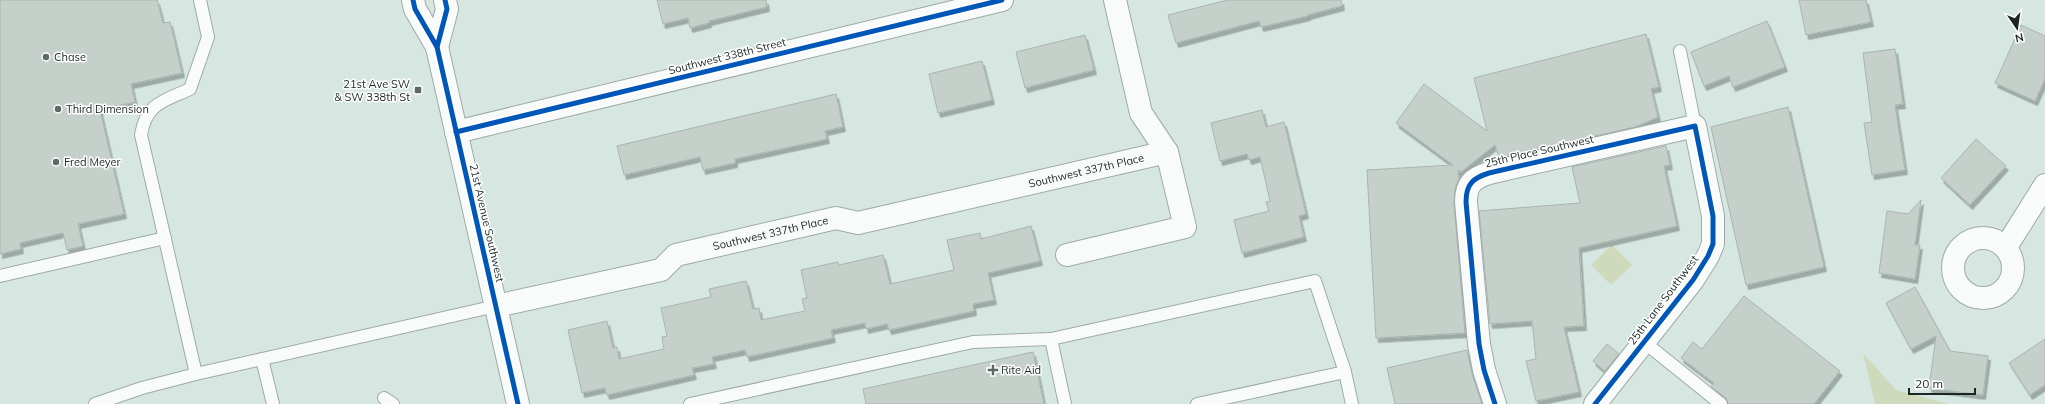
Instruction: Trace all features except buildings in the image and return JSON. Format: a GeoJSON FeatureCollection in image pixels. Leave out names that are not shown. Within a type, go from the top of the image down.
{"type":"FeatureCollection","features":[{"type":"Feature","properties":{"kind":"street","name":"21st Avenue Southwest"},"geometry":{"type":"LineString","coordinates":[[413,0],[415,9],[437,47],[518,404]]}},
{"type":"Feature","properties":{"kind":"street","name":"21st Avenue Southwest"},"geometry":{"type":"LineString","coordinates":[[437,47],[447,9],[445,0]]}},
{"type":"Feature","properties":{"kind":"street","name":"Southwest 338th Street"},"geometry":{"type":"LineString","coordinates":[[456,132],[1002,0]]}},
{"type":"Feature","properties":{"kind":"street"},"geometry":{"type":"LineString","coordinates":[[1067,255],[1185,227],[1166,152],[1141,113],[1115,0]]}},
{"type":"Feature","properties":{"kind":"street","name":"25th Lane Southwest"},"geometry":{"type":"LineString","coordinates":[[1595,404],[1693,280],[1708,256],[1713,244],[1713,216],[1695,126]]}},
{"type":"Feature","properties":{"kind":"street","name":"25th Place Southwest"},"geometry":{"type":"LineString","coordinates":[[1495,404],[1484,370],[1479,344],[1466,202],[1466,194],[1470,182],[1479,176],[1489,173],[1695,126]]}},
{"type":"Feature","properties":{"kind":"street","name":"Southwest 337th Place"},"geometry":{"type":"LineString","coordinates":[[496,306],[661,270],[676,255],[836,218],[858,223],[1166,152]]}},
{"type":"Feature","properties":{"kind":"street"},"geometry":{"type":"LineString","coordinates":[[2006,247],[2045,185]]}},
{"type":"Feature","properties":{"kind":"lane"},"geometry":{"type":"LineString","coordinates":[[196,374],[141,135],[146,116],[152,110],[171,97],[190,89],[208,37],[200,0]]}},
{"type":"Feature","properties":{"kind":"lane"},"geometry":{"type":"LineString","coordinates":[[1680,50],[1695,126]]}},
{"type":"Feature","properties":{"kind":"lane"},"geometry":{"type":"LineString","coordinates":[[0,276],[165,238]]}},
{"type":"Feature","properties":{"kind":"lane"},"geometry":{"type":"LineString","coordinates":[[690,404],[973,342],[1051,338],[1315,280],[1345,372],[1352,404]]}},
{"type":"Feature","properties":{"kind":"lane"},"geometry":{"type":"LineString","coordinates":[[95,404],[142,388],[196,374],[496,306]]}},
{"type":"Feature","properties":{"kind":"lane"},"geometry":{"type":"LineString","coordinates":[[1051,338],[1065,404]]}},
{"type":"Feature","properties":{"kind":"lane"},"geometry":{"type":"LineString","coordinates":[[1644,342],[1721,404]]}},
{"type":"Feature","properties":{"kind":"lane"},"geometry":{"type":"LineString","coordinates":[[262,359],[273,404]]}},
{"type":"Feature","properties":{"kind":"lane"},"geometry":{"type":"LineString","coordinates":[[1197,404],[1345,372]]}},
{"type":"Feature","properties":{"kind":"green space"},"geometry":{"type":"Polygon","coordinates":[[[1612,245],[1632,265],[1611,285],[1591,265],[1612,245]]]}},
{"type":"Feature","properties":{"kind":"green space"},"geometry":{"type":"Polygon","coordinates":[[[1863,353],[1896,390],[1949,404],[1875,404],[1863,353]]]}},
{"type":"Feature","properties":{"kind":"cycle path"},"geometry":{"type":"LineString","coordinates":[[413,0],[415,9],[437,47],[447,9],[445,0]]}},
{"type":"Feature","properties":{"kind":"cycle path"},"geometry":{"type":"LineString","coordinates":[[456,132],[1002,0]]}},
{"type":"Feature","properties":{"kind":"cycle path"},"geometry":{"type":"LineString","coordinates":[[437,47],[518,404]]}},
{"type":"Feature","properties":{"kind":"cycle path"},"geometry":{"type":"LineString","coordinates":[[1495,404],[1484,370],[1479,344],[1466,202],[1469,186],[1479,177],[1489,173],[1695,126],[1713,216],[1713,244],[1708,256],[1693,280],[1595,404]]}},
{"type":"Feature","properties":{"kind":"place","name":"Chase"},"geometry":{"type":"Point","coordinates":[46,57]}},
{"type":"Feature","properties":{"kind":"place","name":"21st Ave SW & SW 338th St"},"geometry":{"type":"Point","coordinates":[418,90]}},
{"type":"Feature","properties":{"kind":"place","name":"Third Dimension"},"geometry":{"type":"Point","coordinates":[58,109]}},
{"type":"Feature","properties":{"kind":"place","name":"Fred Meyer"},"geometry":{"type":"Point","coordinates":[56,162]}},
{"type":"Feature","properties":{"kind":"place","name":"Rite Aid"},"geometry":{"type":"Point","coordinates":[993,370]}}]}
